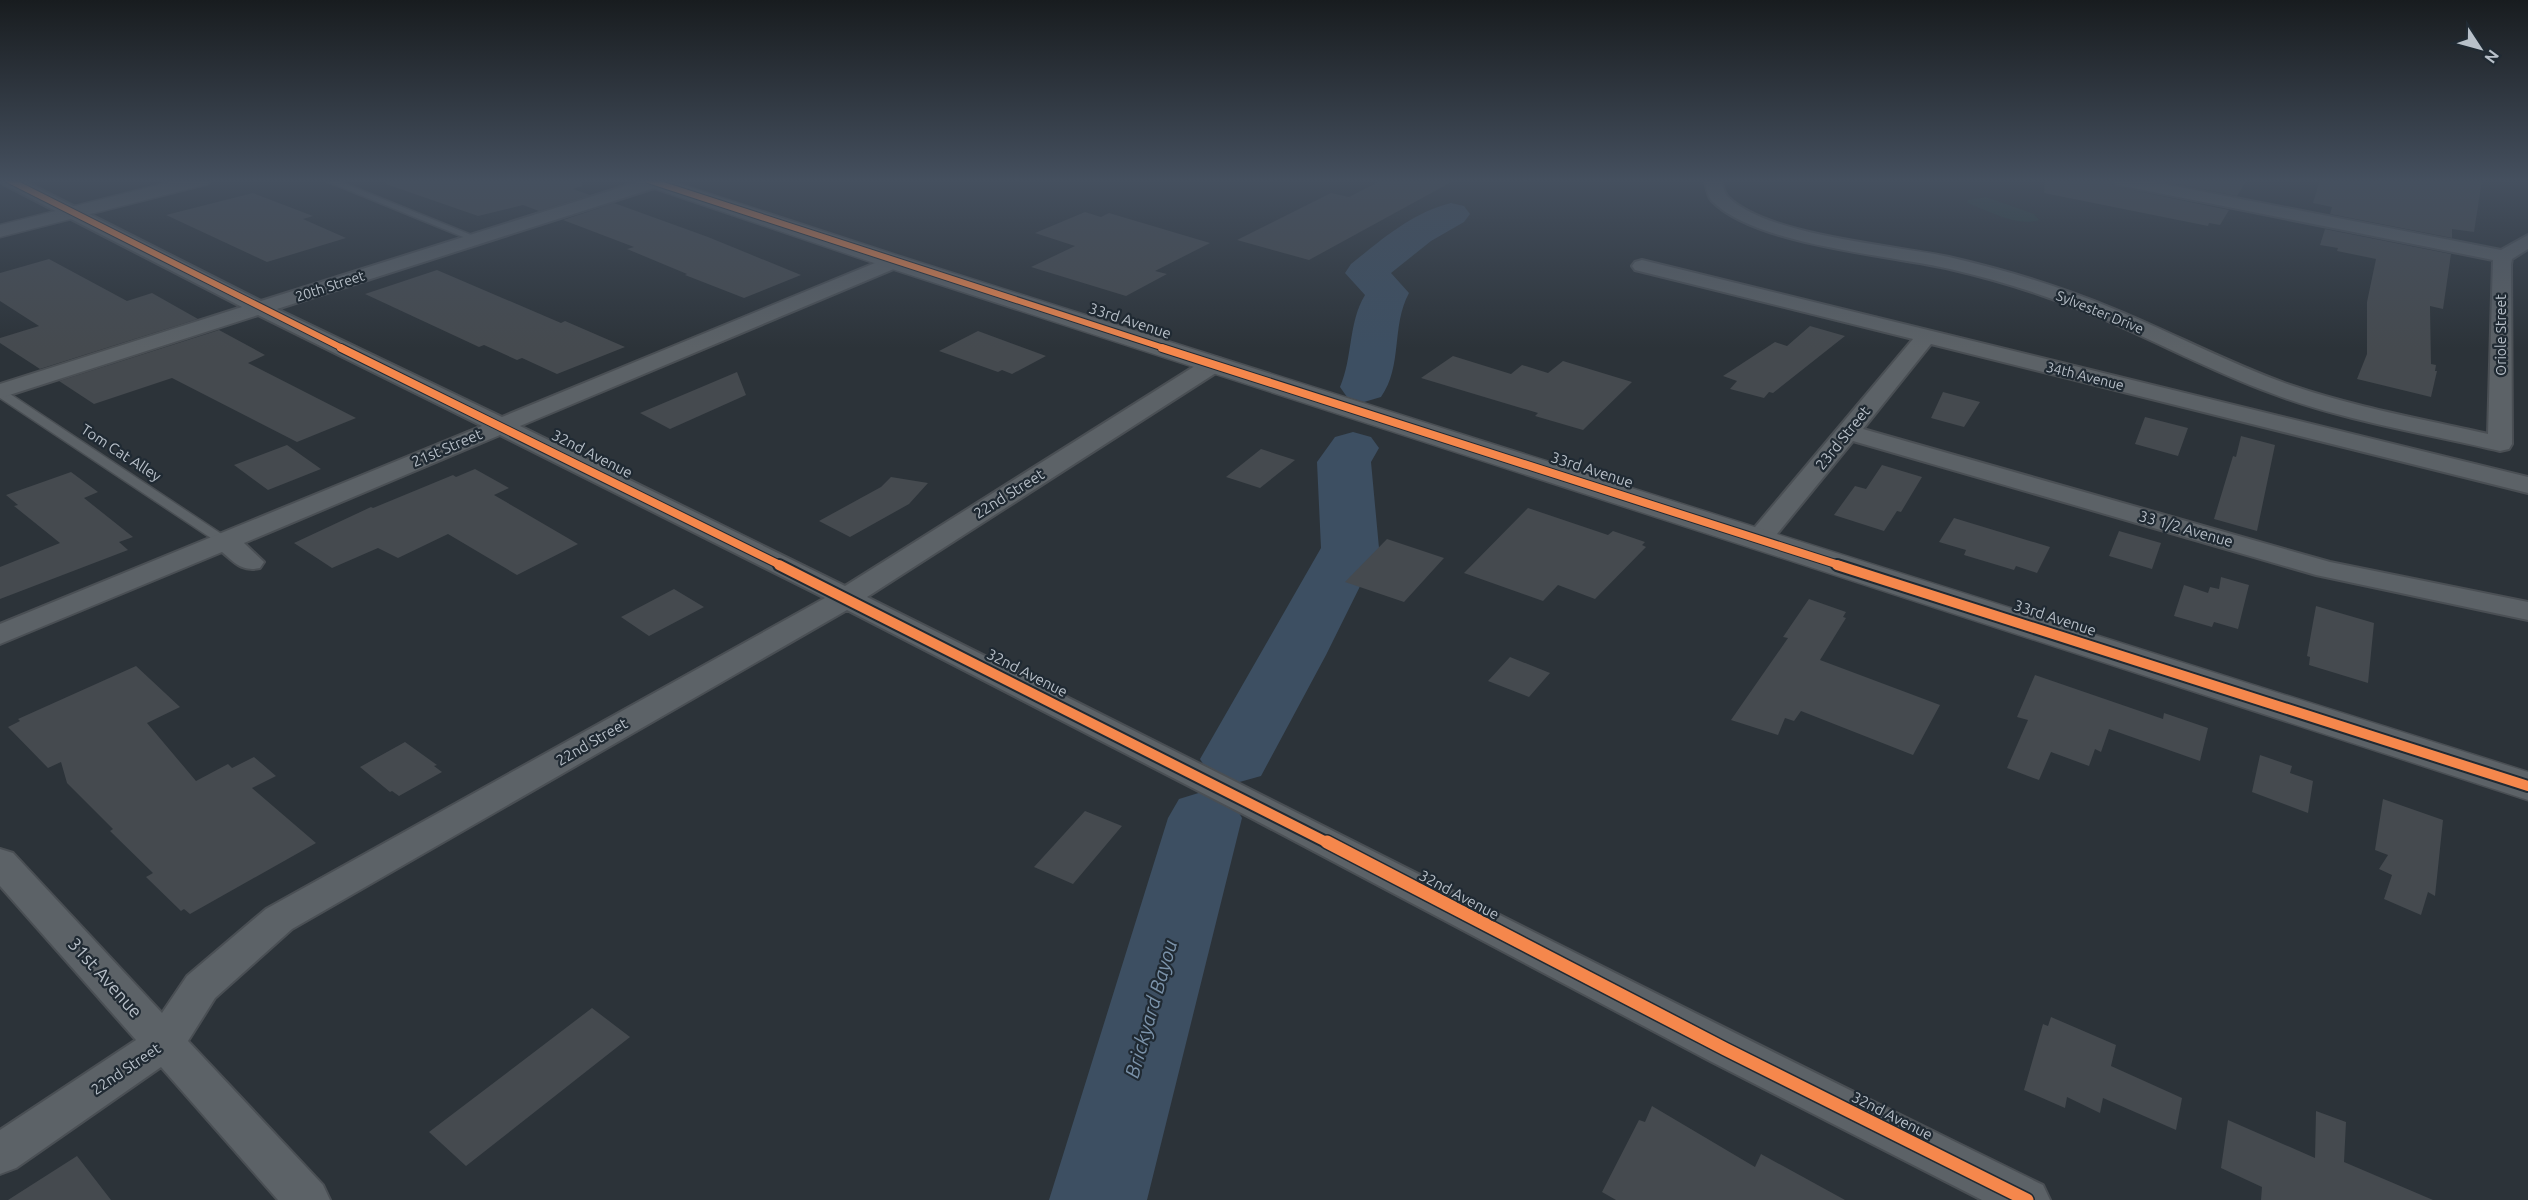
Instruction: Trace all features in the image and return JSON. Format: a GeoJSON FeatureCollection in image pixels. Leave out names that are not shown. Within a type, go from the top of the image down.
{"type":"FeatureCollection","features":[{"type":"Feature","properties":{"kind":"street","name":"32nd Avenue"},"geometry":{"type":"LineString","coordinates":[[121,236],[259,309],[501,426],[846,598],[1263,809],[1725,1049],[2027,1200]]}},
{"type":"Feature","properties":{"kind":"street","name":"20th Street"},"geometry":{"type":"LineString","coordinates":[[0,392],[485,236]]}},
{"type":"Feature","properties":{"kind":"street","name":"33rd Avenue"},"geometry":{"type":"LineString","coordinates":[[819,236],[2528,786]]}},
{"type":"Feature","properties":{"kind":"street","name":"Sylvester Drive"},"geometry":{"type":"LineString","coordinates":[[1814,236],[1932,260],[2024,283],[2084,304],[2278,388],[2304,397],[2500,444]]}},
{"type":"Feature","properties":{"kind":"street"},"geometry":{"type":"LineString","coordinates":[[2406,236],[2504,255],[2528,241]]}},
{"type":"Feature","properties":{"kind":"street","name":"Oriole Street"},"geometry":{"type":"LineString","coordinates":[[2500,444],[2501,264],[2504,255]]}},
{"type":"Feature","properties":{"kind":"street","name":"21st Street"},"geometry":{"type":"LineString","coordinates":[[0,635],[894,261]]}},
{"type":"Feature","properties":{"kind":"street","name":"34th Avenue"},"geometry":{"type":"LineString","coordinates":[[1642,266],[2528,486]]}},
{"type":"Feature","properties":{"kind":"street","name":"23rd Street"},"geometry":{"type":"LineString","coordinates":[[1760,539],[1926,337]]}},
{"type":"Feature","properties":{"kind":"street","name":"22nd Street"},"geometry":{"type":"LineString","coordinates":[[0,1154],[165,1042],[201,987],[279,919],[846,598],[1214,364]]}},
{"type":"Feature","properties":{"kind":"street","name":"33 1/2 Avenue"},"geometry":{"type":"LineString","coordinates":[[1848,432],[2326,569],[2528,611]]}},
{"type":"Feature","properties":{"kind":"street"},"geometry":{"type":"LineString","coordinates":[[225,541],[250,562]]}},
{"type":"Feature","properties":{"kind":"street","name":"31st Avenue"},"geometry":{"type":"LineString","coordinates":[[0,862],[306,1200]]}},
{"type":"Feature","properties":{"kind":"lane"},"geometry":{"type":"LineString","coordinates":[[468,236],[476,239]]}},
{"type":"Feature","properties":{"kind":"lane","name":"Tom Cat Alley"},"geometry":{"type":"LineString","coordinates":[[0,392],[225,541]]}},
{"type":"Feature","properties":{"kind":"building"},"geometry":{"type":"Polygon","coordinates":[[[211,236],[341,236],[346,238],[267,262],[211,236]]]}},
{"type":"Feature","properties":{"kind":"building"},"geometry":{"type":"Polygon","coordinates":[[[605,236],[705,236],[801,275],[744,298],[627,249],[634,247],[605,236]]]}},
{"type":"Feature","properties":{"kind":"building"},"geometry":{"type":"Polygon","coordinates":[[[1044,236],[1186,236],[1210,243],[1155,271],[1167,274],[1126,296],[1031,267],[1075,246],[1044,236]]]}},
{"type":"Feature","properties":{"kind":"building"},"geometry":{"type":"Polygon","coordinates":[[[1245,236],[1353,236],[1309,260],[1237,240],[1245,236]]]}},
{"type":"Feature","properties":{"kind":"building"},"geometry":{"type":"Polygon","coordinates":[[[2323,236],[2360,236],[2451,254],[2443,309],[2430,306],[2431,364],[2436,365],[2435,371],[2437,371],[2431,397],[2357,379],[2367,354],[2367,302],[2376,259],[2320,245],[2323,236]]]}},
{"type":"Feature","properties":{"kind":"building"},"geometry":{"type":"Polygon","coordinates":[[[49,259],[127,301],[152,293],[198,319],[40,369],[0,343],[0,338],[39,326],[0,301],[0,273],[49,259]]]}},
{"type":"Feature","properties":{"kind":"building"},"geometry":{"type":"Polygon","coordinates":[[[437,270],[561,323],[565,321],[625,347],[557,374],[522,358],[517,360],[484,345],[479,347],[365,294],[437,270]]]}},
{"type":"Feature","properties":{"kind":"building"},"geometry":{"type":"Polygon","coordinates":[[[1810,326],[1845,336],[1764,398],[1730,389],[1737,381],[1723,376],[1775,342],[1787,346],[1810,326]]]}},
{"type":"Feature","properties":{"kind":"building"},"geometry":{"type":"Polygon","coordinates":[[[219,330],[265,355],[248,363],[356,418],[297,442],[172,378],[94,404],[59,381],[219,330]]]}},
{"type":"Feature","properties":{"kind":"building"},"geometry":{"type":"Polygon","coordinates":[[[978,331],[1046,356],[1012,374],[1002,370],[998,372],[939,351],[978,331]]]}},
{"type":"Feature","properties":{"kind":"building"},"geometry":{"type":"Polygon","coordinates":[[[1453,356],[1511,374],[1522,365],[1548,373],[1563,361],[1632,382],[1583,430],[1535,416],[1538,413],[1421,378],[1453,356]]]}},
{"type":"Feature","properties":{"kind":"building"},"geometry":{"type":"Polygon","coordinates":[[[737,372],[746,395],[670,429],[640,413],[737,372]]]}},
{"type":"Feature","properties":{"kind":"building"},"geometry":{"type":"Polygon","coordinates":[[[1943,392],[1980,402],[1964,427],[1931,418],[1943,392]]]}},
{"type":"Feature","properties":{"kind":"building"},"geometry":{"type":"Polygon","coordinates":[[[2145,417],[2188,428],[2178,456],[2135,444],[2145,417]]]}},
{"type":"Feature","properties":{"kind":"building"},"geometry":{"type":"Polygon","coordinates":[[[2241,436],[2275,445],[2257,531],[2214,519],[2241,436]]]}},
{"type":"Feature","properties":{"kind":"building"},"geometry":{"type":"Polygon","coordinates":[[[287,445],[321,469],[268,490],[234,465],[287,445]]]}},
{"type":"Feature","properties":{"kind":"building"},"geometry":{"type":"Polygon","coordinates":[[[1261,449],[1295,460],[1260,488],[1226,477],[1261,449]]]}},
{"type":"Feature","properties":{"kind":"building"},"geometry":{"type":"Polygon","coordinates":[[[1882,465],[1922,477],[1901,512],[1897,511],[1884,531],[1834,515],[1855,486],[1866,489],[1882,465]]]}},
{"type":"Feature","properties":{"kind":"building"},"geometry":{"type":"Polygon","coordinates":[[[475,469],[509,488],[494,495],[578,544],[517,575],[448,534],[398,558],[378,548],[332,568],[294,543],[371,507],[453,475],[456,477],[475,469]]]}},
{"type":"Feature","properties":{"kind":"building"},"geometry":{"type":"Polygon","coordinates":[[[71,472],[98,492],[84,498],[133,537],[119,542],[128,550],[0,599],[0,567],[60,543],[14,506],[18,505],[6,495],[71,472]]]}},
{"type":"Feature","properties":{"kind":"building"},"geometry":{"type":"Polygon","coordinates":[[[891,477],[928,483],[909,504],[850,537],[819,521],[881,487],[891,477]]]}},
{"type":"Feature","properties":{"kind":"building"},"geometry":{"type":"Polygon","coordinates":[[[1528,508],[1608,535],[1613,531],[1645,542],[1642,545],[1646,547],[1595,599],[1558,585],[1543,601],[1464,573],[1528,508]]]}},
{"type":"Feature","properties":{"kind":"building"},"geometry":{"type":"Polygon","coordinates":[[[1954,518],[2050,547],[2037,573],[2016,566],[2014,570],[1964,555],[1966,550],[1939,542],[1954,518]]]}},
{"type":"Feature","properties":{"kind":"building"},"geometry":{"type":"Polygon","coordinates":[[[2119,531],[2161,543],[2152,569],[2109,556],[2119,531]]]}},
{"type":"Feature","properties":{"kind":"building"},"geometry":{"type":"Polygon","coordinates":[[[1387,539],[1444,558],[1404,602],[1345,582],[1387,539]]]}},
{"type":"Feature","properties":{"kind":"building"},"geometry":{"type":"Polygon","coordinates":[[[2221,577],[2249,585],[2238,629],[2214,622],[2212,627],[2174,616],[2184,585],[2208,593],[2210,587],[2219,589],[2221,577]]]}},
{"type":"Feature","properties":{"kind":"building"},"geometry":{"type":"Polygon","coordinates":[[[674,589],[704,607],[649,636],[621,617],[674,589]]]}},
{"type":"Feature","properties":{"kind":"building"},"geometry":{"type":"Polygon","coordinates":[[[1809,599],[1846,612],[1843,617],[1846,618],[1820,660],[1940,705],[1913,755],[1801,711],[1794,721],[1785,718],[1778,735],[1731,720],[1788,638],[1783,637],[1809,599]]]}},
{"type":"Feature","properties":{"kind":"building"},"geometry":{"type":"Polygon","coordinates":[[[2316,606],[2374,623],[2368,683],[2309,665],[2310,657],[2307,656],[2316,606]]]}},
{"type":"Feature","properties":{"kind":"building"},"geometry":{"type":"Polygon","coordinates":[[[1510,657],[1550,673],[1529,697],[1488,681],[1510,657]]]}},
{"type":"Feature","properties":{"kind":"building"},"geometry":{"type":"Polygon","coordinates":[[[136,666],[180,707],[147,723],[196,781],[228,764],[232,768],[254,757],[276,776],[252,788],[316,843],[190,914],[184,909],[181,911],[146,877],[153,873],[110,831],[113,829],[67,783],[61,762],[48,768],[8,727],[20,721],[18,719],[136,666]]]}},
{"type":"Feature","properties":{"kind":"building"},"geometry":{"type":"Polygon","coordinates":[[[2035,675],[2163,719],[2164,713],[2208,728],[2200,761],[2109,729],[2101,752],[2095,749],[2089,766],[2051,752],[2039,780],[2007,768],[2028,720],[2017,717],[2035,675]]]}},
{"type":"Feature","properties":{"kind":"building"},"geometry":{"type":"Polygon","coordinates":[[[405,742],[437,765],[434,766],[442,772],[399,796],[390,792],[360,767],[405,742]]]}},
{"type":"Feature","properties":{"kind":"building"},"geometry":{"type":"Polygon","coordinates":[[[2260,755],[2292,766],[2290,773],[2313,781],[2308,813],[2252,792],[2260,755]]]}},
{"type":"Feature","properties":{"kind":"building"},"geometry":{"type":"Polygon","coordinates":[[[2383,799],[2443,820],[2435,896],[2428,892],[2421,915],[2384,899],[2392,875],[2379,869],[2388,855],[2375,850],[2383,799]]]}},
{"type":"Feature","properties":{"kind":"building"},"geometry":{"type":"Polygon","coordinates":[[[1085,811],[1122,826],[1073,884],[1034,867],[1085,811]]]}},
{"type":"Feature","properties":{"kind":"building"},"geometry":{"type":"Polygon","coordinates":[[[592,1008],[630,1037],[466,1166],[429,1132],[592,1008]]]}},
{"type":"Feature","properties":{"kind":"building"},"geometry":{"type":"Polygon","coordinates":[[[2051,1017],[2116,1045],[2111,1066],[2182,1098],[2176,1130],[2103,1098],[2100,1113],[2067,1097],[2065,1108],[2024,1090],[2043,1024],[2048,1026],[2051,1017]]]}},
{"type":"Feature","properties":{"kind":"building"},"geometry":{"type":"Polygon","coordinates":[[[1652,1106],[1755,1167],[1761,1154],[1845,1200],[1616,1200],[1602,1192],[1639,1120],[1645,1122],[1652,1106]]]}},
{"type":"Feature","properties":{"kind":"building"},"geometry":{"type":"Polygon","coordinates":[[[2316,1111],[2346,1122],[2344,1162],[2433,1200],[2261,1200],[2262,1187],[2221,1168],[2228,1120],[2315,1158],[2316,1111]]]}},
{"type":"Feature","properties":{"kind":"building"},"geometry":{"type":"Polygon","coordinates":[[[77,1156],[111,1200],[8,1200],[77,1156]]]}},
{"type":"Feature","properties":{"kind":"waterway","name":"Brickyard Bayou"},"geometry":{"type":"LineString","coordinates":[[1364,387],[1372,364],[1378,315],[1388,293],[1366,273],[1413,236]]}},
{"type":"Feature","properties":{"kind":"waterway","name":"Brickyard Bayou"},"geometry":{"type":"LineString","coordinates":[[1236,759],[1350,548],[1344,462],[1353,448]]}},
{"type":"Feature","properties":{"kind":"waterway","name":"Brickyard Bayou"},"geometry":{"type":"LineString","coordinates":[[1098,1200],[1205,818]]}},
{"type":"Feature","properties":{"kind":"cycle path"},"geometry":{"type":"LineString","coordinates":[[118,236],[259,308],[846,598],[1263,809],[1725,1049],[2027,1200]]}},
{"type":"Feature","properties":{"kind":"cycle path"},"geometry":{"type":"LineString","coordinates":[[816,236],[2528,786]]}}]}
